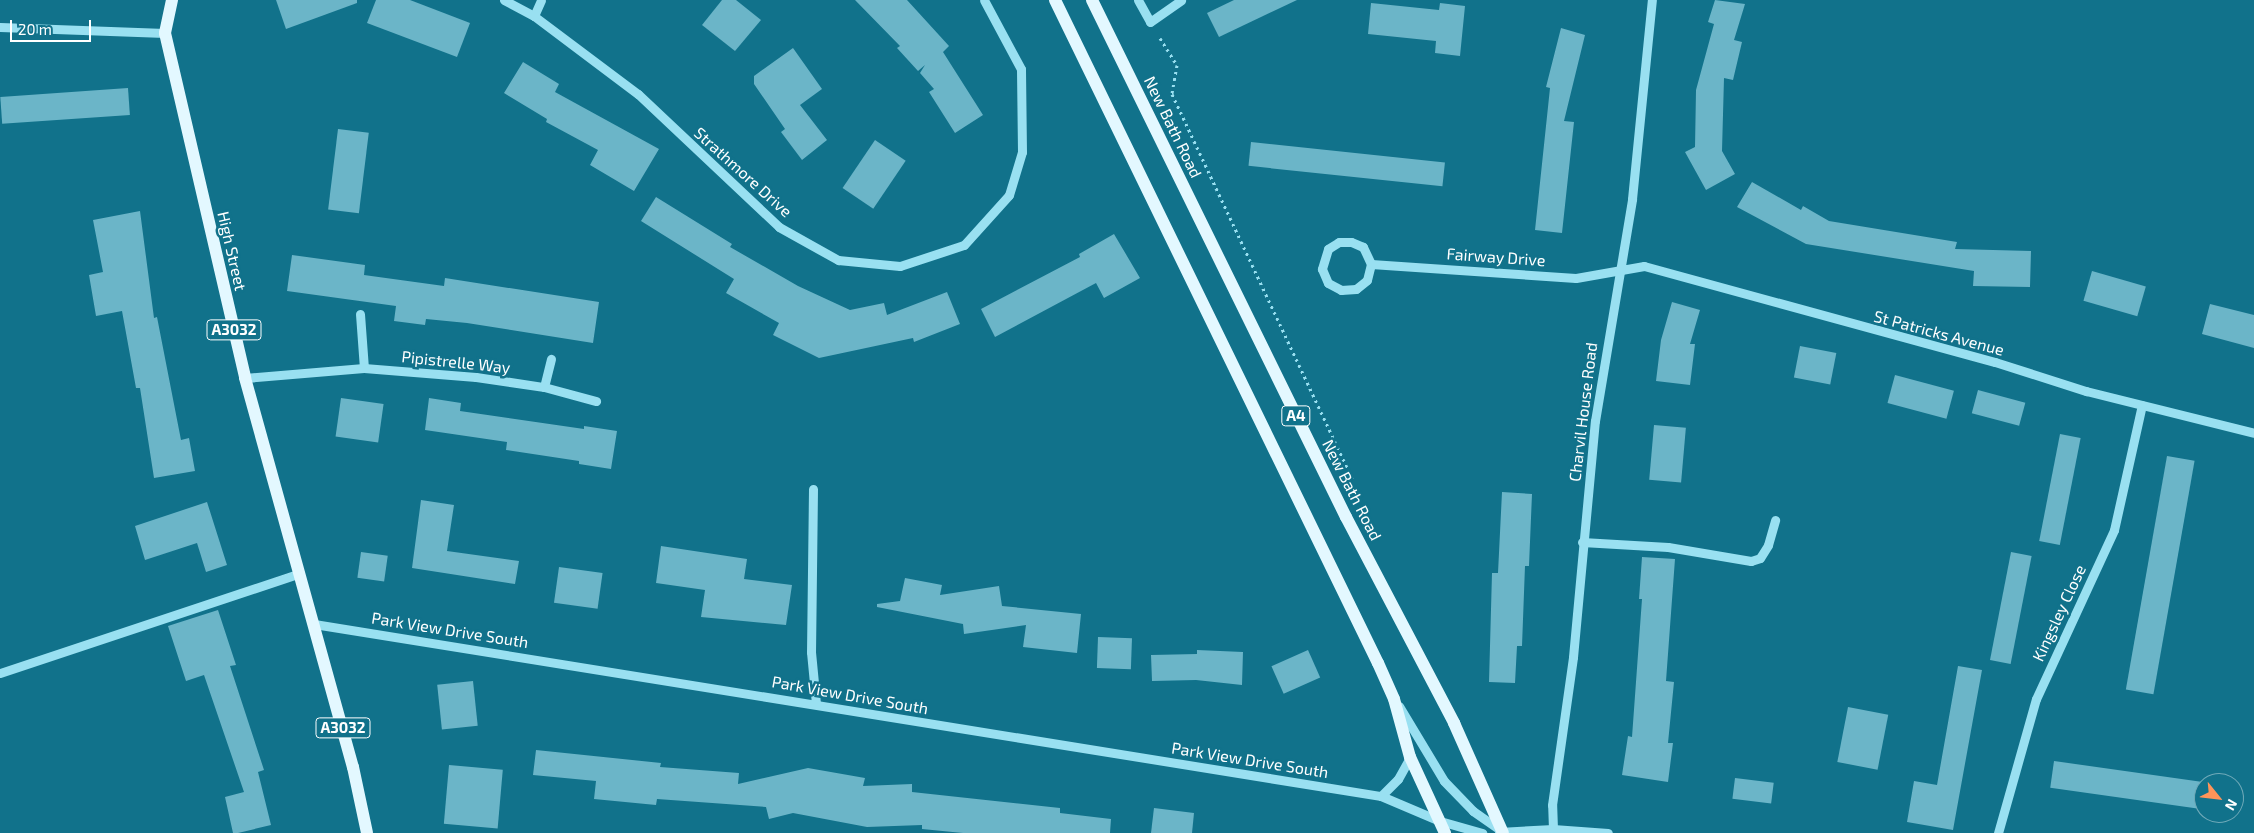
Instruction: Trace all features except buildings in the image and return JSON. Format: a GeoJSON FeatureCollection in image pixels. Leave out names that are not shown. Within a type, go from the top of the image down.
{"type":"FeatureCollection","features":[{"type":"Feature","properties":{"kind":"main road","name":"High Street"},"geometry":{"type":"LineString","coordinates":[[172,0],[165,33],[245,378],[314,624]]}},
{"type":"Feature","properties":{"kind":"main road","name":"A4"},"geometry":{"type":"LineString","coordinates":[[1055,0],[1394,699],[1410,757],[1443,827]]}},
{"type":"Feature","properties":{"kind":"main road","name":"New Bath Road"},"geometry":{"type":"LineString","coordinates":[[1092,0],[1346,517],[1454,723],[1500,832]]}},
{"type":"Feature","properties":{"kind":"main road","name":"A3032"},"geometry":{"type":"LineString","coordinates":[[314,624],[353,767],[367,833]]}},
{"type":"Feature","properties":{"kind":"street","name":"Strathmore Drive"},"geometry":{"type":"LineString","coordinates":[[504,0],[534,16],[638,94],[779,227],[838,260],[900,266],[964,245],[1009,195],[1022,152],[1021,70],[984,0]]}},
{"type":"Feature","properties":{"kind":"street"},"geometry":{"type":"LineString","coordinates":[[534,16],[541,0]]}},
{"type":"Feature","properties":{"kind":"street"},"geometry":{"type":"LineString","coordinates":[[1138,0],[1150,22],[1181,0]]}},
{"type":"Feature","properties":{"kind":"street","name":"Charvil House Road"},"geometry":{"type":"LineString","coordinates":[[1553,829],[1552,805],[1573,657],[1582,542],[1595,421],[1617,271],[1632,199],[1652,0]]}},
{"type":"Feature","properties":{"kind":"street"},"geometry":{"type":"LineString","coordinates":[[0,27],[165,33]]}},
{"type":"Feature","properties":{"kind":"street"},"geometry":{"type":"LineString","coordinates":[[1338,242],[1351,242],[1363,248],[1371,264],[1367,280],[1356,289],[1341,290],[1328,283],[1322,269],[1328,249],[1338,242]]}},
{"type":"Feature","properties":{"kind":"street","name":"Fairway Drive"},"geometry":{"type":"LineString","coordinates":[[1371,264],[1576,278],[1617,271]]}},
{"type":"Feature","properties":{"kind":"street","name":"St Patricks Avenue"},"geometry":{"type":"LineString","coordinates":[[1617,271],[1644,266],[2142,405],[2254,433]]}},
{"type":"Feature","properties":{"kind":"street"},"geometry":{"type":"LineString","coordinates":[[360,314],[364,368]]}},
{"type":"Feature","properties":{"kind":"street"},"geometry":{"type":"LineString","coordinates":[[544,387],[551,360]]}},
{"type":"Feature","properties":{"kind":"street","name":"Pipistrelle Way"},"geometry":{"type":"LineString","coordinates":[[245,378],[364,368],[476,377],[544,387],[596,401]]}},
{"type":"Feature","properties":{"kind":"street","name":"Kingsley Close"},"geometry":{"type":"LineString","coordinates":[[1998,833],[2036,699],[2114,530],[2142,405]]}},
{"type":"Feature","properties":{"kind":"street"},"geometry":{"type":"LineString","coordinates":[[813,489],[811,652],[816,704]]}},
{"type":"Feature","properties":{"kind":"street"},"geometry":{"type":"LineString","coordinates":[[1582,542],[1668,547],[1751,562],[1760,558],[1768,546],[1775,520]]}},
{"type":"Feature","properties":{"kind":"street"},"geometry":{"type":"LineString","coordinates":[[0,673],[300,573]]}},
{"type":"Feature","properties":{"kind":"street","name":"Park View Drive South"},"geometry":{"type":"LineString","coordinates":[[314,624],[1381,796],[1443,827],[1482,833]]}},
{"type":"Feature","properties":{"kind":"street"},"geometry":{"type":"LineString","coordinates":[[1394,699],[1414,728],[1444,782],[1472,811],[1500,832],[1553,829],[1608,833]]}},
{"type":"Feature","properties":{"kind":"street"},"geometry":{"type":"LineString","coordinates":[[1381,796],[1398,779],[1410,757]]}},
{"type":"Feature","properties":{"kind":"path"},"geometry":{"type":"LineString","coordinates":[[1150,22],[1176,65],[1172,94],[1357,490]]}}]}
